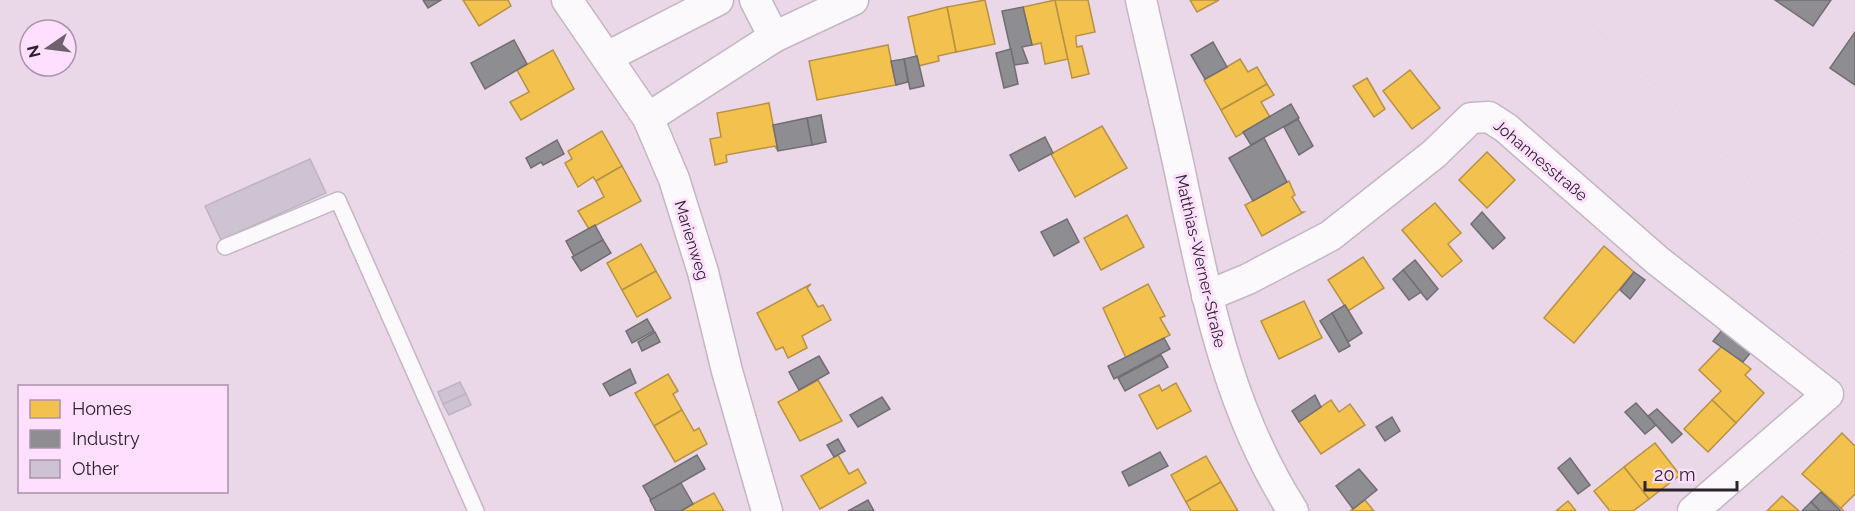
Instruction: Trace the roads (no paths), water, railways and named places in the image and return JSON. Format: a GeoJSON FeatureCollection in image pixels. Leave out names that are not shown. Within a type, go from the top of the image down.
{"type":"FeatureCollection","features":[{"type":"Feature","properties":{"kind":"street","name":"Marienweg"},"geometry":{"type":"LineString","coordinates":[[567,0],[648,118],[674,179],[768,511]]}},
{"type":"Feature","properties":{"kind":"street"},"geometry":{"type":"LineString","coordinates":[[607,57],[718,0]]}},
{"type":"Feature","properties":{"kind":"street"},"geometry":{"type":"LineString","coordinates":[[755,0],[774,37]]}},
{"type":"Feature","properties":{"kind":"street"},"geometry":{"type":"LineString","coordinates":[[648,118],[774,37],[852,0]]}},
{"type":"Feature","properties":{"kind":"street","name":"Matthias-Werner-Straße"},"geometry":{"type":"LineString","coordinates":[[1141,0],[1207,296],[1225,365],[1246,424],[1293,511]]}},
{"type":"Feature","properties":{"kind":"street","name":"Johannesstraße"},"geometry":{"type":"LineString","coordinates":[[1207,296],[1248,279],[1330,236],[1426,161],[1471,118],[1489,117],[1506,128],[1658,261],[1828,394],[1693,511]]}},
{"type":"Feature","properties":{"kind":"lane"},"geometry":{"type":"LineString","coordinates":[[225,247],[338,200],[476,511]]}}]}
